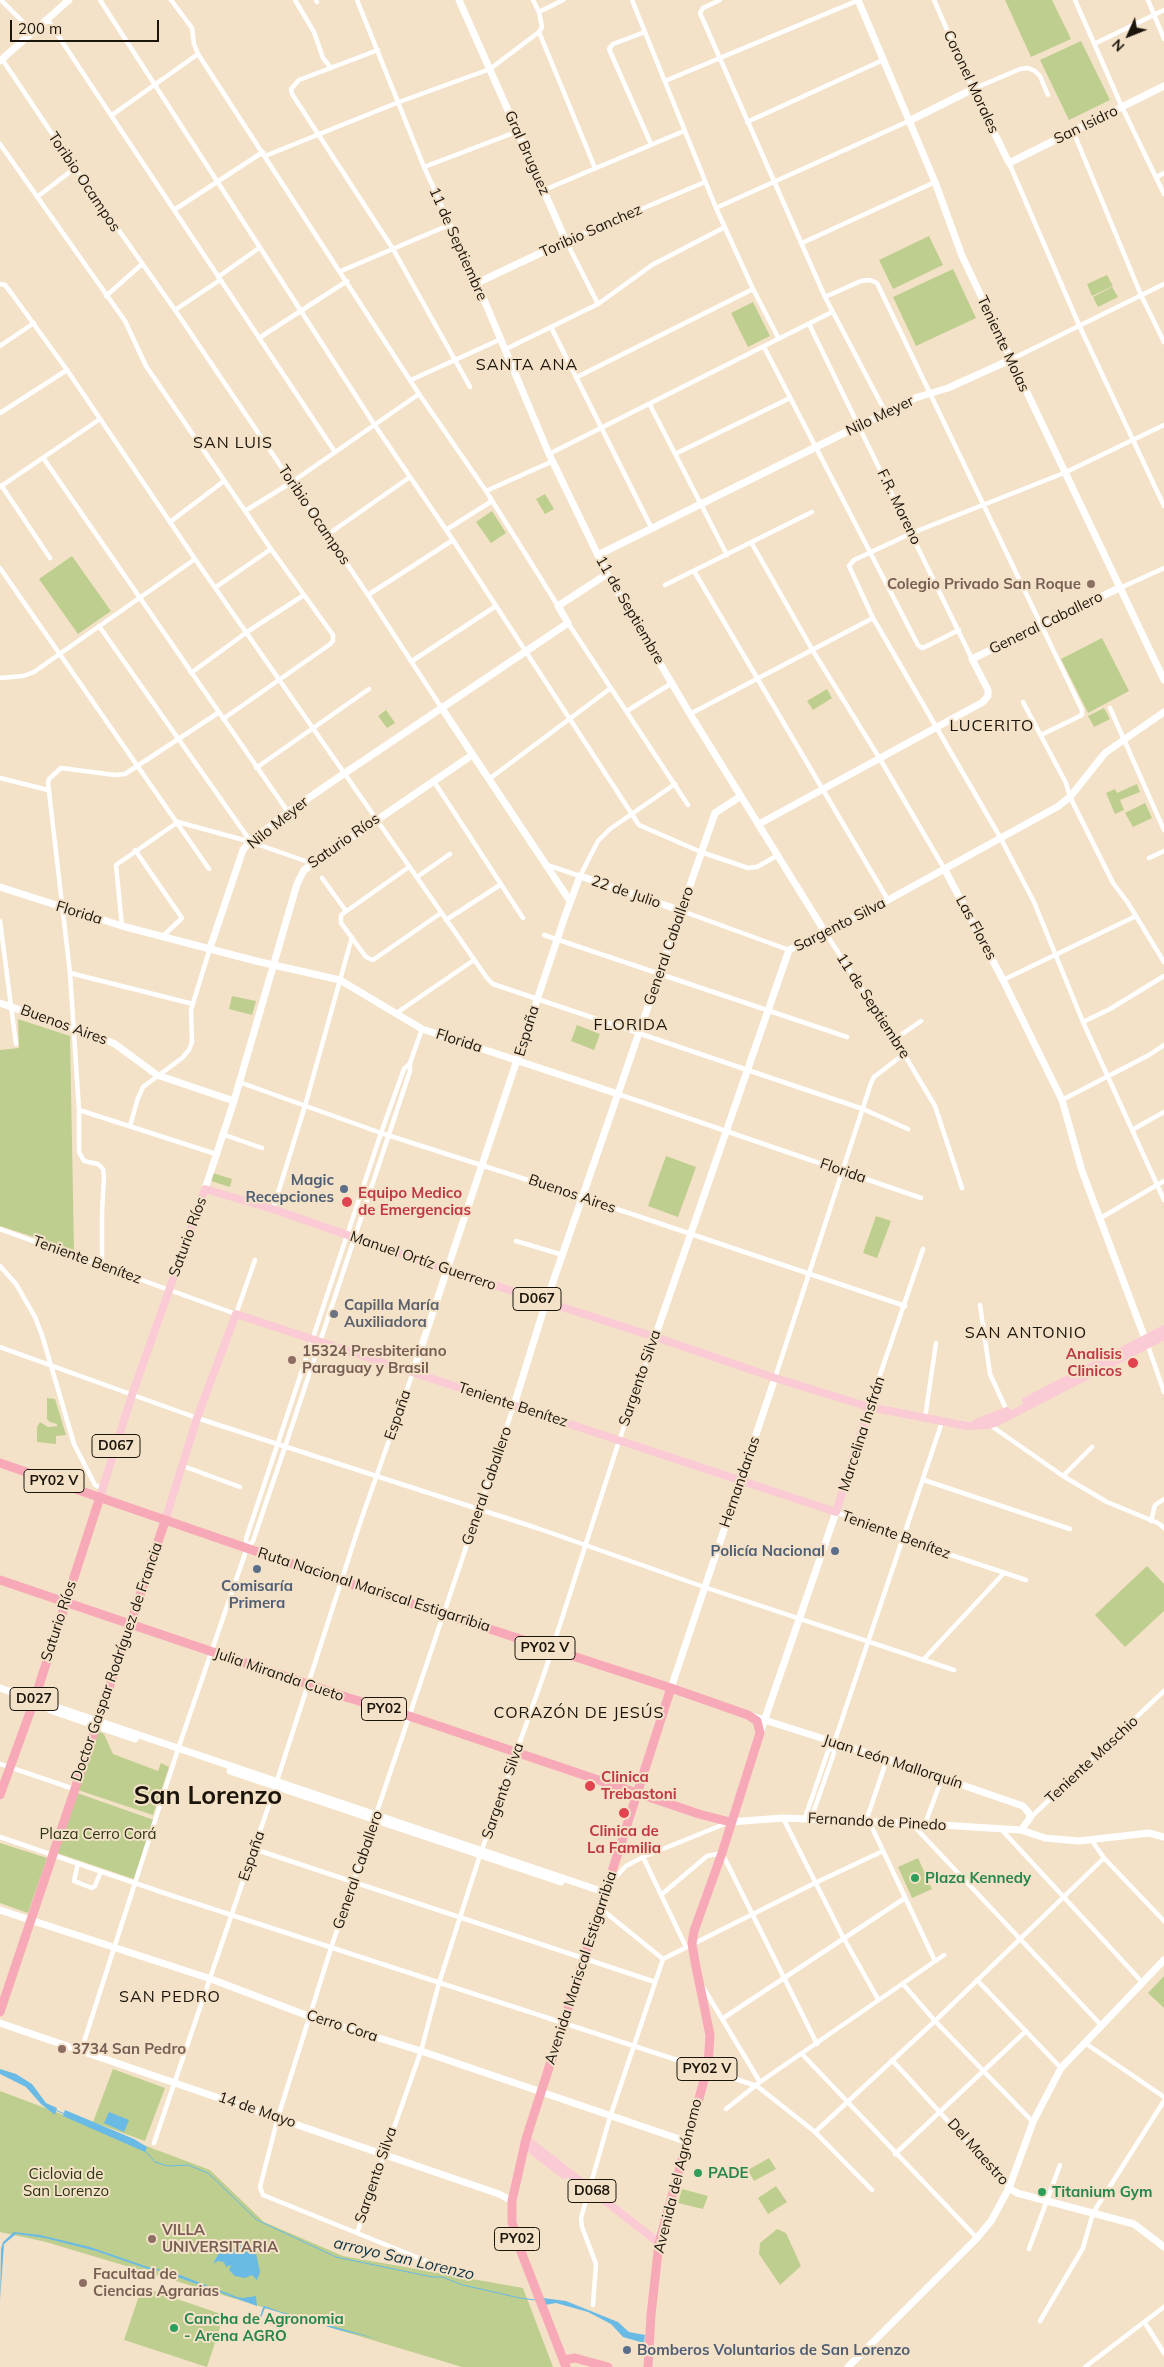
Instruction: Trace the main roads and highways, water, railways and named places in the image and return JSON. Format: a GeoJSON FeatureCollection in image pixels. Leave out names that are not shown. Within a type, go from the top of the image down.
{"type":"FeatureCollection","features":[{"type":"Feature","properties":{"kind":"highway","name":"Ruta Nacional Mariscal Estigarribia"},"geometry":{"type":"LineString","coordinates":[[0,1463],[97,1491],[166,1521],[748,1715],[758,1721],[760,1733]]}},
{"type":"Feature","properties":{"kind":"highway","name":"Saturio Ríos"},"geometry":{"type":"LineString","coordinates":[[0,1795],[34,1702],[97,1491]]}},
{"type":"Feature","properties":{"kind":"highway","name":"Doctor Gaspar Rodríguez de Francia"},"geometry":{"type":"LineString","coordinates":[[0,2012],[74,1789],[99,1724],[130,1624],[166,1521]]}},
{"type":"Feature","properties":{"kind":"highway","name":"Julia Miranda Cueto"},"geometry":{"type":"LineString","coordinates":[[0,1580],[699,1814],[730,1822]]}},
{"type":"Feature","properties":{"kind":"highway","name":"Hernandarias"},"geometry":{"type":"LineString","coordinates":[[639,1793],[671,1688]]}},
{"type":"Feature","properties":{"kind":"highway","name":"Avenida del Agrónomo"},"geometry":{"type":"LineString","coordinates":[[645,2365],[659,2243],[685,2141],[706,2071],[710,2035],[699,1981],[689,1945],[722,1853],[730,1822],[760,1733]]}},
{"type":"Feature","properties":{"kind":"highway","name":"Avenida Mariscal Estigarribia"},"geometry":{"type":"LineString","coordinates":[[525,2142],[604,1893],[639,1793]]}},
{"type":"Feature","properties":{"kind":"highway","name":"PY02"},"geometry":{"type":"LineString","coordinates":[[525,2142],[512,2201],[515,2234],[545,2316],[565,2363]]}},
{"type":"Feature","properties":{"kind":"highway"},"geometry":{"type":"LineString","coordinates":[[565,2363],[575,2358],[608,2367]]}},
{"type":"Feature","properties":{"kind":"main road","name":"Manuel Ortíz Guerrero"},"geometry":{"type":"LineString","coordinates":[[205,1188],[273,1209],[447,1270],[870,1408]]}},
{"type":"Feature","properties":{"kind":"main road","name":"Saturio Ríos"},"geometry":{"type":"LineString","coordinates":[[97,1491],[205,1188]]}},
{"type":"Feature","properties":{"kind":"main road","name":"Teniente Benítez"},"geometry":{"type":"LineString","coordinates":[[236,1314],[836,1512]]}},
{"type":"Feature","properties":{"kind":"main road","name":"Doctor Gaspar Rodríguez de Francia"},"geometry":{"type":"LineString","coordinates":[[166,1521],[198,1418],[236,1314]]}},
{"type":"Feature","properties":{"kind":"main road","name":"D067"},"geometry":{"type":"LineString","coordinates":[[870,1408],[967,1426],[989,1425],[1147,1343],[1164,1329]]}},
{"type":"Feature","properties":{"kind":"main road","name":"D067"},"geometry":{"type":"LineString","coordinates":[[967,1426],[1007,1411],[1164,1336]]}},
{"type":"Feature","properties":{"kind":"main road","name":"Marcelina Insfrán"},"geometry":{"type":"LineString","coordinates":[[836,1512],[870,1408]]}},
{"type":"Feature","properties":{"kind":"main road","name":"D068"},"geometry":{"type":"LineString","coordinates":[[525,2142],[659,2243]]}},
{"type":"Feature","properties":{"kind":"water"},"geometry":{"type":"Polygon","coordinates":[[[0,2069],[16,2074],[32,2084],[46,2103],[57,2108],[55,2115],[41,2104],[26,2087],[0,2074],[0,2069]]]}},
{"type":"Feature","properties":{"kind":"water"},"geometry":{"type":"Polygon","coordinates":[[[65,2110],[134,2139],[147,2147],[145,2152],[63,2116],[65,2110]]]}},
{"type":"Feature","properties":{"kind":"water"},"geometry":{"type":"Polygon","coordinates":[[[109,2112],[129,2120],[124,2132],[104,2123],[109,2112]]]}},
{"type":"Feature","properties":{"kind":"water"},"geometry":{"type":"Polygon","coordinates":[[[14,2232],[40,2235],[90,2247],[148,2267],[172,2272],[237,2297],[256,2296],[257,2306],[161,2271],[148,2269],[96,2251],[45,2238],[16,2234],[4,2244],[0,2301],[1,2249],[3,2242],[14,2232]]]}},
{"type":"Feature","properties":{"kind":"water"},"geometry":{"type":"Polygon","coordinates":[[[240,2244],[248,2252],[256,2253],[260,2272],[257,2280],[252,2275],[245,2278],[235,2276],[229,2270],[231,2265],[226,2267],[224,2262],[218,2261],[213,2264],[219,2253],[216,2248],[220,2246],[226,2249],[235,2249],[240,2244]]]}},
{"type":"Feature","properties":{"kind":"water"},"geometry":{"type":"Polygon","coordinates":[[[543,2298],[566,2301],[618,2322],[629,2332],[645,2335],[644,2343],[623,2337],[611,2324],[588,2312],[556,2303],[545,2305],[543,2298]]]}},
{"type":"Feature","properties":{"kind":"water"},"geometry":{"type":"Polygon","coordinates":[[[263,2307],[378,2339],[339,2330],[265,2308],[257,2327],[263,2307]]]}},
{"type":"Feature","properties":{"kind":"waterway","name":"arroyo San Lorenzo"},"geometry":{"type":"LineString","coordinates":[[55,2110],[65,2114]]}},
{"type":"Feature","properties":{"kind":"waterway","name":"arroyo San Lorenzo"},"geometry":{"type":"LineString","coordinates":[[145,2151],[155,2162],[168,2166],[188,2165],[208,2173],[257,2220],[336,2257],[432,2277],[442,2277],[463,2285],[535,2300]]}},
{"type":"Feature","properties":{"kind":"place","name":"Colegio Privado San Roque"},"geometry":{"type":"Point","coordinates":[1091,584]}},
{"type":"Feature","properties":{"kind":"place","name":"Magic Recepciones"},"geometry":{"type":"Point","coordinates":[344,1189]}},
{"type":"Feature","properties":{"kind":"place","name":"Equipo Medico de Emergencias"},"geometry":{"type":"Point","coordinates":[347,1202]}},
{"type":"Feature","properties":{"kind":"place","name":"Capilla María Auxiliadora"},"geometry":{"type":"Point","coordinates":[334,1314]}},
{"type":"Feature","properties":{"kind":"place","name":"15324 Presbiteriano Paraguay y Brasil"},"geometry":{"type":"Point","coordinates":[292,1360]}},
{"type":"Feature","properties":{"kind":"place","name":"Analisis Clinicos"},"geometry":{"type":"Point","coordinates":[1133,1363]}},
{"type":"Feature","properties":{"kind":"place","name":"Policía Nacional"},"geometry":{"type":"Point","coordinates":[835,1551]}},
{"type":"Feature","properties":{"kind":"place","name":"Comisaría Primera"},"geometry":{"type":"Point","coordinates":[257,1569]}},
{"type":"Feature","properties":{"kind":"place","name":"Clinica Trebastoni"},"geometry":{"type":"Point","coordinates":[590,1786]}},
{"type":"Feature","properties":{"kind":"place","name":"Clinica de La Familia"},"geometry":{"type":"Point","coordinates":[624,1813]}},
{"type":"Feature","properties":{"kind":"place","name":"Plaza Kennedy"},"geometry":{"type":"Point","coordinates":[915,1878]}},
{"type":"Feature","properties":{"kind":"place","name":"3734 San Pedro"},"geometry":{"type":"Point","coordinates":[62,2049]}},
{"type":"Feature","properties":{"kind":"place","name":"PADE"},"geometry":{"type":"Point","coordinates":[698,2173]}},
{"type":"Feature","properties":{"kind":"place","name":"Titanium Gym"},"geometry":{"type":"Point","coordinates":[1042,2192]}},
{"type":"Feature","properties":{"kind":"place","name":"VILLA UNIVERSITARIA"},"geometry":{"type":"Point","coordinates":[152,2239]}},
{"type":"Feature","properties":{"kind":"place","name":"Facultad de Ciencias Agrarias"},"geometry":{"type":"Point","coordinates":[83,2283]}},
{"type":"Feature","properties":{"kind":"place","name":"Cancha de Agronomia - Arena AGRO"},"geometry":{"type":"Point","coordinates":[174,2328]}},
{"type":"Feature","properties":{"kind":"place","name":"Bomberos Voluntarios de San Lorenzo"},"geometry":{"type":"Point","coordinates":[627,2350]}},
{"type":"Feature","properties":{"kind":"district","name":"SANTA ANA"},"geometry":{"type":"Point","coordinates":[527,365]}},
{"type":"Feature","properties":{"kind":"district","name":"SAN LUIS"},"geometry":{"type":"Point","coordinates":[233,443]}},
{"type":"Feature","properties":{"kind":"district","name":"LUCERITO"},"geometry":{"type":"Point","coordinates":[992,726]}},
{"type":"Feature","properties":{"kind":"district","name":"FLORIDA"},"geometry":{"type":"Point","coordinates":[631,1025]}},
{"type":"Feature","properties":{"kind":"district","name":"SAN ANTONIO"},"geometry":{"type":"Point","coordinates":[1026,1333]}},
{"type":"Feature","properties":{"kind":"district","name":"CORAZÓN DE JESÚS"},"geometry":{"type":"Point","coordinates":[579,1713]}},
{"type":"Feature","properties":{"kind":"district","name":"San Lorenzo"},"geometry":{"type":"Point","coordinates":[208,1796]}},
{"type":"Feature","properties":{"kind":"district","name":"SAN PEDRO"},"geometry":{"type":"Point","coordinates":[170,1997]}},
{"type":"Feature","properties":{"kind":"park label","name":"Plaza Cerro Corá"},"geometry":{"type":"Point","coordinates":[98,1834]}},
{"type":"Feature","properties":{"kind":"park label","name":"Ciclovia de San Lorenzo"},"geometry":{"type":"Point","coordinates":[66,2182]}}]}
